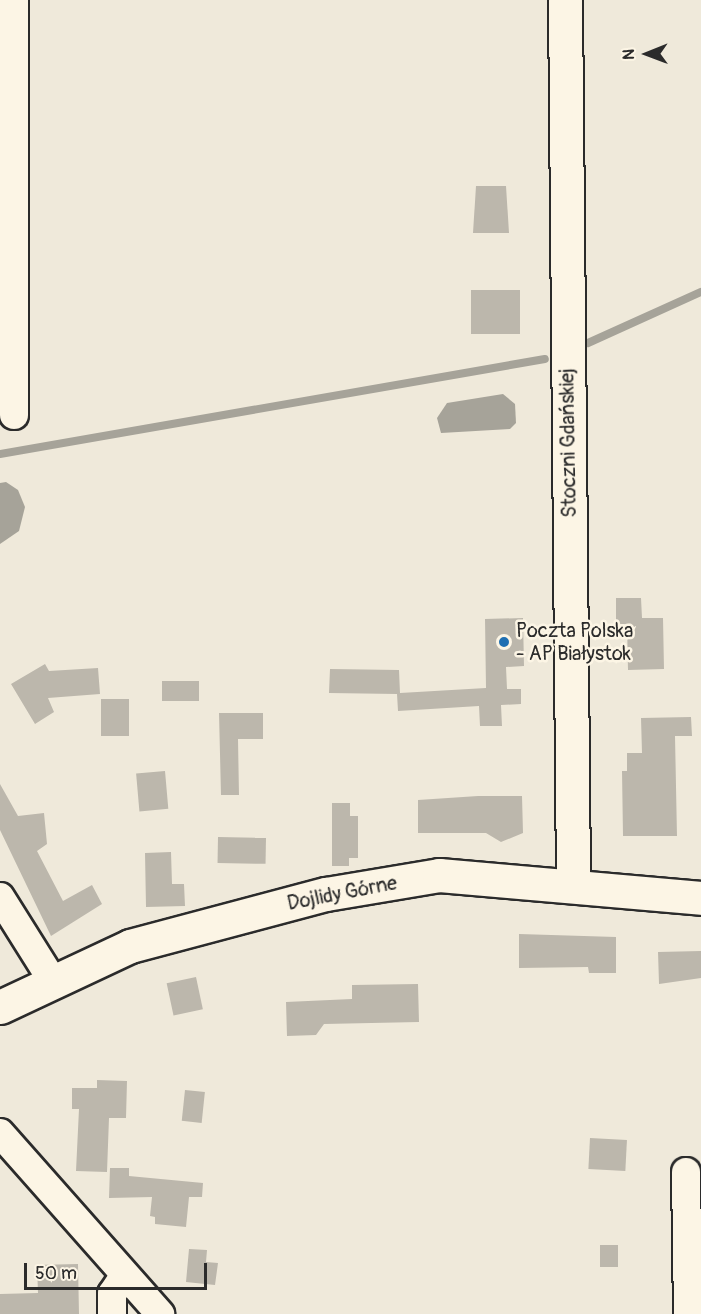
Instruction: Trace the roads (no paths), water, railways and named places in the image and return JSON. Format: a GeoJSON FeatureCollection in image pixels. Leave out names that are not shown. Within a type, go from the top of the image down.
{"type":"FeatureCollection","features":[{"type":"Feature","properties":{"kind":"street"},"geometry":{"type":"LineString","coordinates":[[14,0],[14,415]]}},
{"type":"Feature","properties":{"kind":"street","name":"Stoczni Gdańskiej"},"geometry":{"type":"LineString","coordinates":[[565,0],[573,885]]}},
{"type":"Feature","properties":{"kind":"street","name":"Dojlidy Górne"},"geometry":{"type":"LineString","coordinates":[[0,1007],[52,980],[130,946],[326,894],[439,875],[701,898]]}},
{"type":"Feature","properties":{"kind":"street"},"geometry":{"type":"LineString","coordinates":[[0,897],[52,980]]}},
{"type":"Feature","properties":{"kind":"street"},"geometry":{"type":"LineString","coordinates":[[0,1133],[124,1276],[160,1314]]}},
{"type":"Feature","properties":{"kind":"street"},"geometry":{"type":"LineString","coordinates":[[686,1172],[688,1314]]}},
{"type":"Feature","properties":{"kind":"street"},"geometry":{"type":"LineString","coordinates":[[112,1314],[112,1294],[124,1276]]}},
{"type":"Feature","properties":{"kind":"waterway"},"geometry":{"type":"LineString","coordinates":[[588,343],[701,292]]}},
{"type":"Feature","properties":{"kind":"waterway"},"geometry":{"type":"LineString","coordinates":[[0,454],[545,359]]}},
{"type":"Feature","properties":{"kind":"place","name":"Poczta Polska - AP Białystok"},"geometry":{"type":"Point","coordinates":[504,642]}}]}
